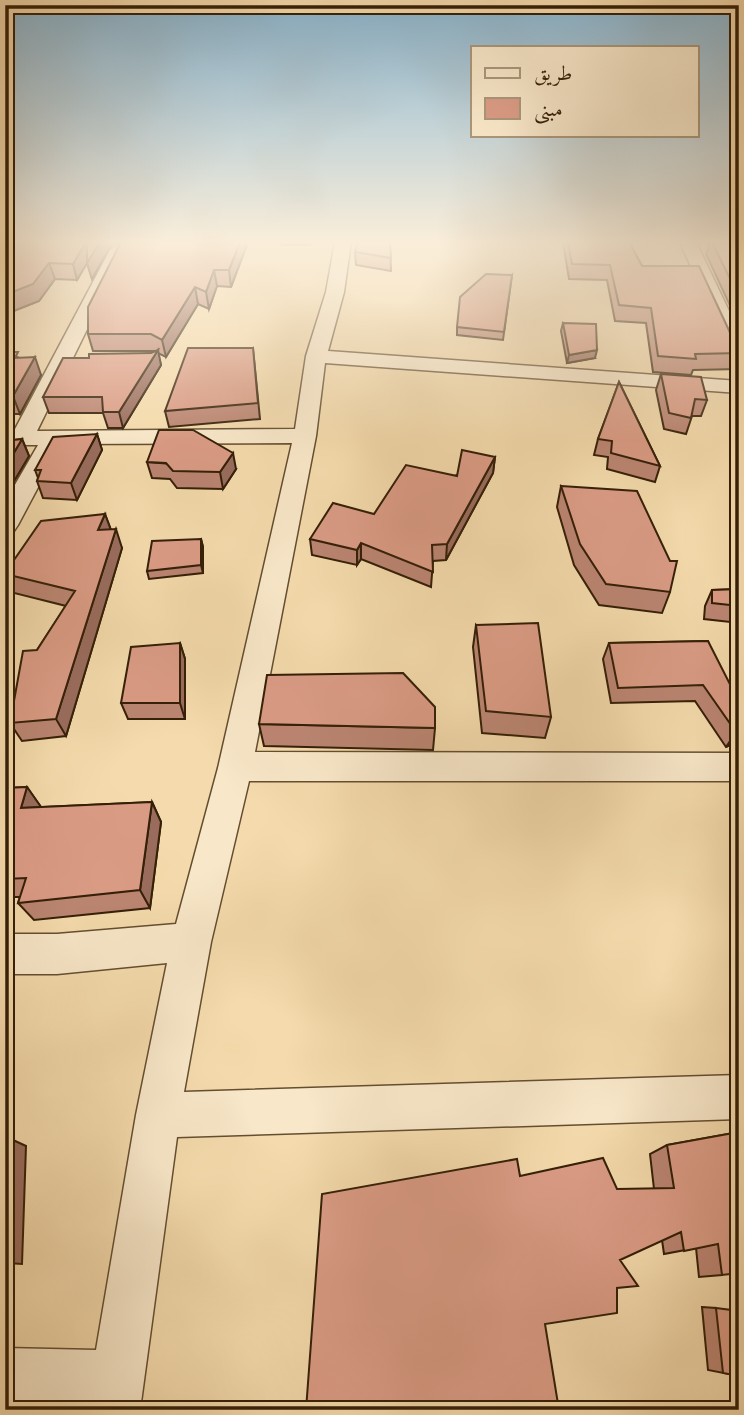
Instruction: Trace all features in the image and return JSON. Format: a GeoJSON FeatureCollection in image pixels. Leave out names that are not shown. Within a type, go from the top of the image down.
{"type":"FeatureCollection","features":[{"type":"Feature","properties":{"kind":"street"},"geometry":{"type":"LineString","coordinates":[[14,438],[64,359],[89,308]]}},
{"type":"Feature","properties":{"kind":"street"},"geometry":{"type":"LineString","coordinates":[[5,1375],[114,1393],[158,1115],[191,942],[235,768],[305,436],[316,356],[330,308]]}},
{"type":"Feature","properties":{"kind":"street"},"geometry":{"type":"LineString","coordinates":[[718,308],[739,354]]}},
{"type":"Feature","properties":{"kind":"street"},"geometry":{"type":"LineString","coordinates":[[316,356],[739,387]]}},
{"type":"Feature","properties":{"kind":"street"},"geometry":{"type":"LineString","coordinates":[[40,360],[90,359]]}},
{"type":"Feature","properties":{"kind":"street"},"geometry":{"type":"LineString","coordinates":[[14,438],[305,436]]}},
{"type":"Feature","properties":{"kind":"street"},"geometry":{"type":"LineString","coordinates":[[5,525],[53,438]]}},
{"type":"Feature","properties":{"kind":"street"},"geometry":{"type":"LineString","coordinates":[[235,768],[267,765],[739,767]]}},
{"type":"Feature","properties":{"kind":"street"},"geometry":{"type":"LineString","coordinates":[[5,954],[57,954],[191,942]]}},
{"type":"Feature","properties":{"kind":"street"},"geometry":{"type":"LineString","coordinates":[[158,1115],[739,1097]]}},
{"type":"Feature","properties":{"kind":"building"},"geometry":{"type":"Polygon","coordinates":[[[88,308],[182,308],[162,340],[151,334],[88,334],[88,308]]]}},
{"type":"Feature","properties":{"kind":"building"},"geometry":{"type":"Polygon","coordinates":[[[459,308],[507,308],[504,332],[457,327],[459,308]]]}},
{"type":"Feature","properties":{"kind":"building"},"geometry":{"type":"Polygon","coordinates":[[[651,308],[719,308],[733,339],[739,343],[739,353],[695,354],[696,359],[658,356],[651,308]]]}},
{"type":"Feature","properties":{"kind":"building"},"geometry":{"type":"Polygon","coordinates":[[[563,323],[596,324],[597,350],[569,355],[563,323]]]}},
{"type":"Feature","properties":{"kind":"building"},"geometry":{"type":"Polygon","coordinates":[[[188,348],[253,348],[258,403],[165,411],[188,348]]]}},
{"type":"Feature","properties":{"kind":"building"},"geometry":{"type":"Polygon","coordinates":[[[158,350],[119,412],[103,412],[102,397],[43,397],[63,358],[89,358],[89,354],[151,353],[158,350]]]}},
{"type":"Feature","properties":{"kind":"building"},"geometry":{"type":"Polygon","coordinates":[[[5,352],[18,352],[15,358],[35,357],[13,396],[5,396],[5,352]]]}},
{"type":"Feature","properties":{"kind":"building"},"geometry":{"type":"Polygon","coordinates":[[[661,374],[701,377],[707,400],[695,399],[691,418],[669,413],[661,374]]]}},
{"type":"Feature","properties":{"kind":"building"},"geometry":{"type":"Polygon","coordinates":[[[619,382],[660,466],[611,453],[612,441],[598,439],[619,382]]]}},
{"type":"Feature","properties":{"kind":"building"},"geometry":{"type":"Polygon","coordinates":[[[159,430],[193,430],[233,453],[220,472],[173,471],[166,463],[147,462],[159,430]]]}},
{"type":"Feature","properties":{"kind":"building"},"geometry":{"type":"Polygon","coordinates":[[[97,434],[71,483],[37,481],[41,470],[35,470],[53,437],[97,434]]]}},
{"type":"Feature","properties":{"kind":"building"},"geometry":{"type":"Polygon","coordinates":[[[22,439],[5,468],[5,441],[22,439]]]}},
{"type":"Feature","properties":{"kind":"building"},"geometry":{"type":"Polygon","coordinates":[[[462,450],[495,457],[447,544],[432,545],[433,572],[361,543],[357,550],[310,539],[333,503],[374,514],[406,465],[457,476],[462,450]]]}},
{"type":"Feature","properties":{"kind":"building"},"geometry":{"type":"Polygon","coordinates":[[[561,486],[637,491],[670,561],[677,561],[670,592],[606,584],[580,544],[561,486]]]}},
{"type":"Feature","properties":{"kind":"building"},"geometry":{"type":"Polygon","coordinates":[[[105,514],[98,530],[116,529],[56,719],[10,723],[23,651],[37,650],[75,591],[5,573],[41,521],[105,514]]]}},
{"type":"Feature","properties":{"kind":"building"},"geometry":{"type":"Polygon","coordinates":[[[201,539],[201,565],[147,571],[152,541],[201,539]]]}},
{"type":"Feature","properties":{"kind":"building"},"geometry":{"type":"Polygon","coordinates":[[[739,589],[739,606],[712,603],[712,590],[739,589]]]}},
{"type":"Feature","properties":{"kind":"building"},"geometry":{"type":"Polygon","coordinates":[[[538,623],[551,717],[486,711],[476,625],[538,623]]]}},
{"type":"Feature","properties":{"kind":"building"},"geometry":{"type":"Polygon","coordinates":[[[708,641],[739,702],[739,731],[736,732],[703,685],[618,688],[609,643],[708,641]]]}},
{"type":"Feature","properties":{"kind":"building"},"geometry":{"type":"Polygon","coordinates":[[[180,643],[180,703],[121,703],[131,647],[180,643]]]}},
{"type":"Feature","properties":{"kind":"building"},"geometry":{"type":"Polygon","coordinates":[[[403,673],[435,707],[435,728],[259,724],[267,675],[403,673]]]}},
{"type":"Feature","properties":{"kind":"building"},"geometry":{"type":"Polygon","coordinates":[[[27,787],[21,808],[152,802],[140,890],[18,903],[26,878],[5,879],[5,788],[27,787]]]}},
{"type":"Feature","properties":{"kind":"building"},"geometry":{"type":"Polygon","coordinates":[[[739,1132],[739,1273],[722,1275],[718,1244],[684,1251],[681,1232],[620,1260],[638,1286],[617,1288],[617,1313],[545,1324],[559,1410],[306,1410],[322,1194],[517,1159],[520,1176],[603,1158],[617,1189],[674,1188],[667,1145],[739,1132]]]}},
{"type":"Feature","properties":{"kind":"building"},"geometry":{"type":"Polygon","coordinates":[[[5,1139],[13,1140],[7,1263],[5,1263],[5,1139]]]}},
{"type":"Feature","properties":{"kind":"building"},"geometry":{"type":"Polygon","coordinates":[[[716,1308],[739,1311],[739,1376],[723,1373],[716,1308]]]}}]}
